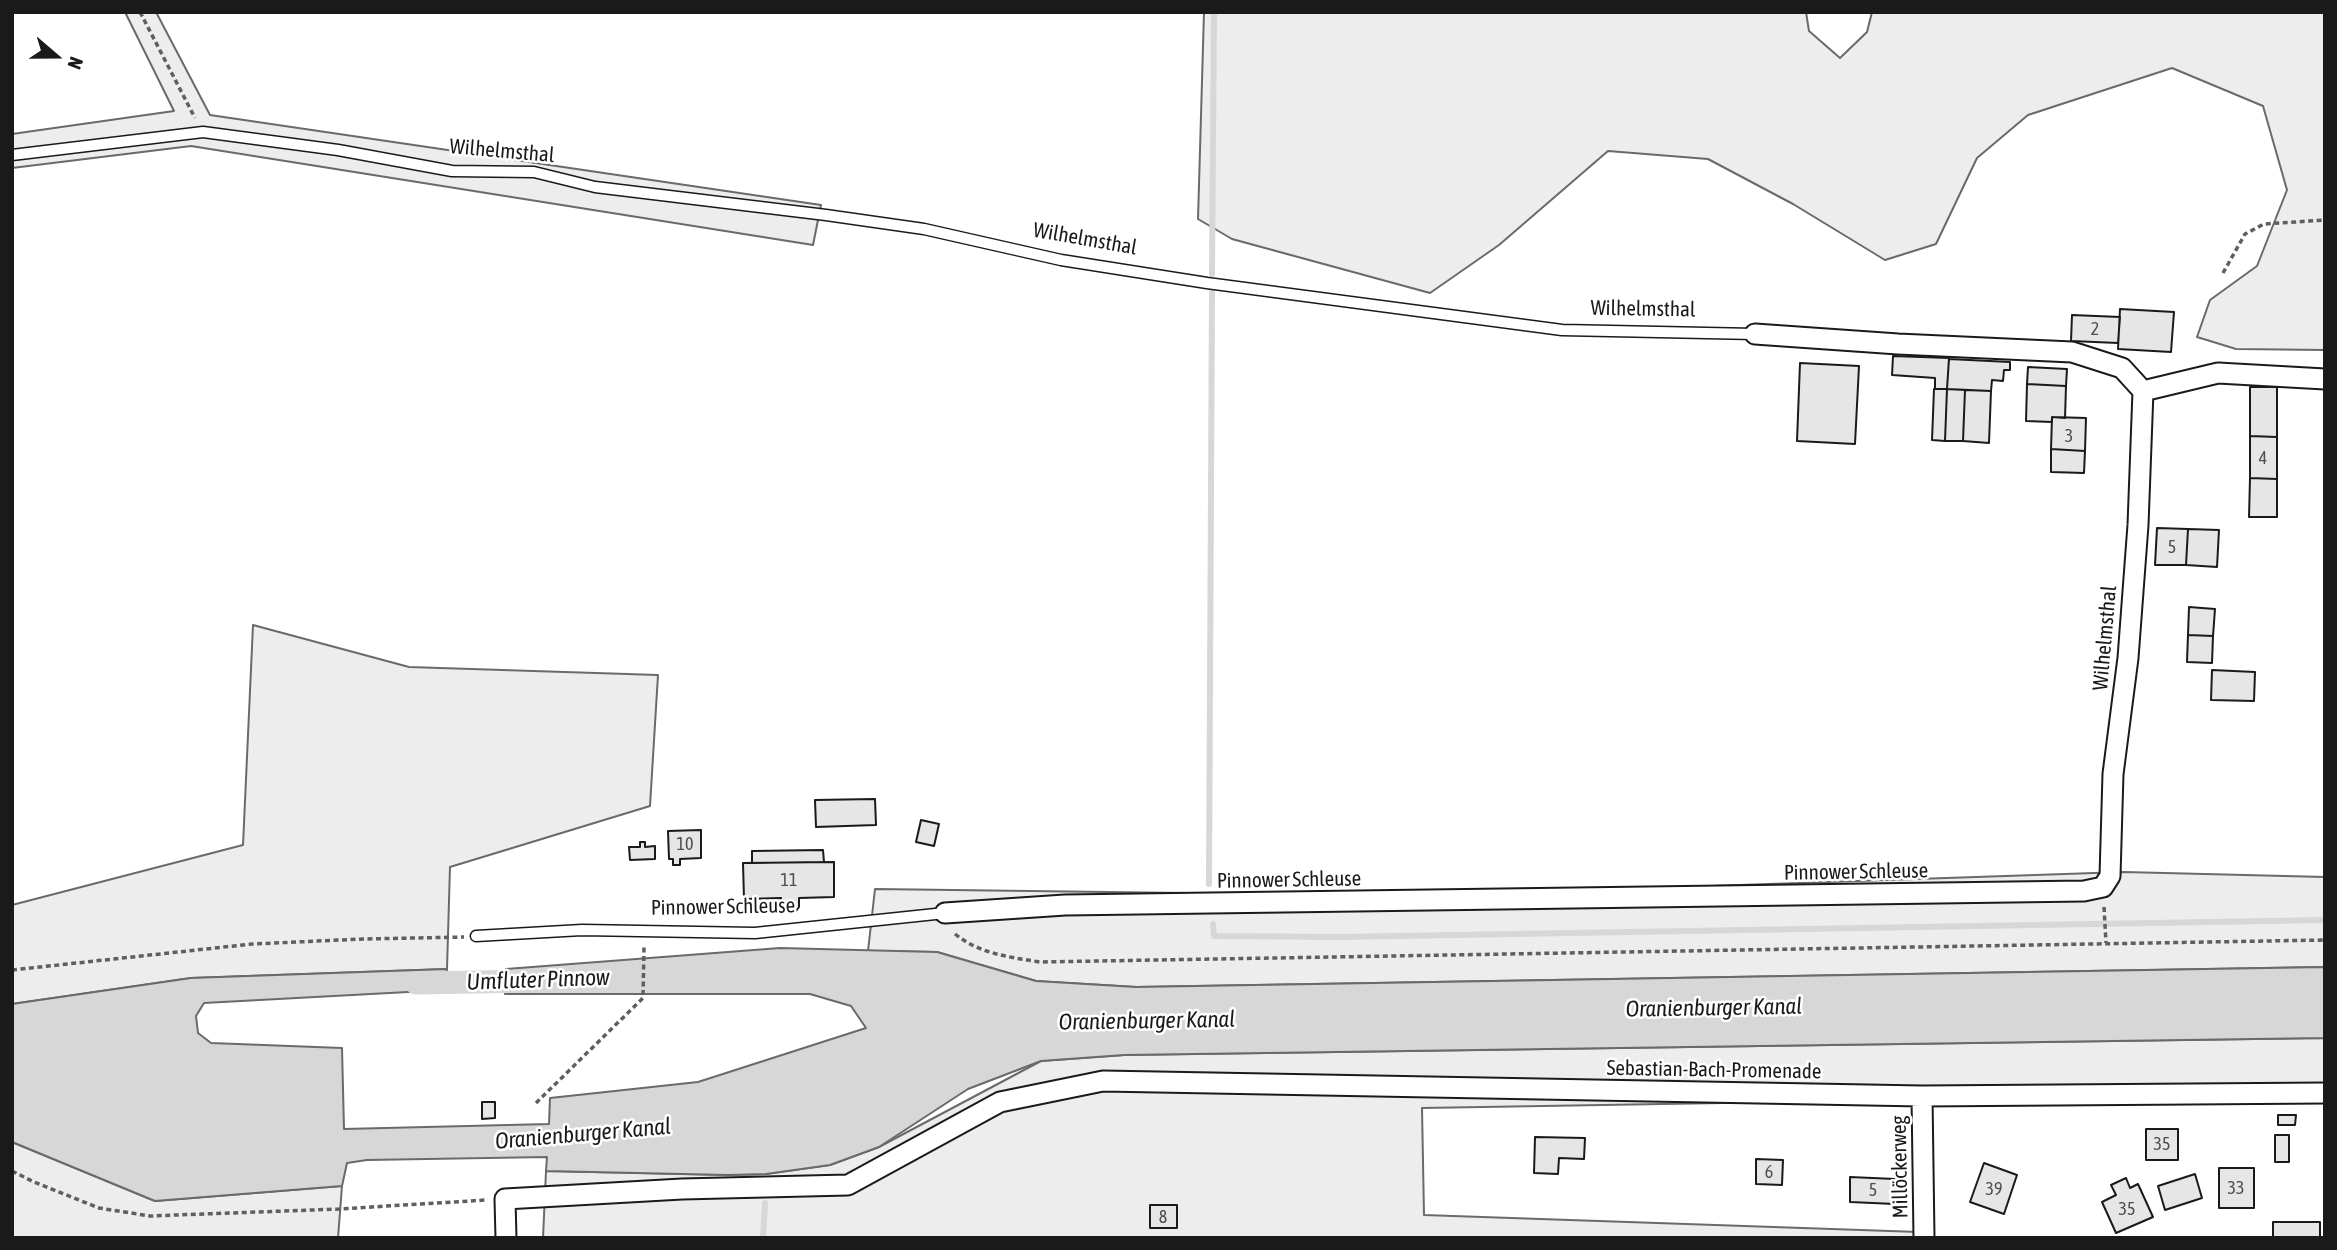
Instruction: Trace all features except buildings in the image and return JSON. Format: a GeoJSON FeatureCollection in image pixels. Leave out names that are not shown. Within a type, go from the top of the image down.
{"type":"FeatureCollection","features":[{"type":"Feature","properties":{"kind":"street","name":"Wilhelmsthal"},"geometry":{"type":"LineString","coordinates":[[1755,334],[2072,352],[2122,368],[2143,391],[2138,525],[2128,658],[2113,774],[2110,876],[2103,887]]}},
{"type":"Feature","properties":{"kind":"street"},"geometry":{"type":"LineString","coordinates":[[2143,391],[2218,373],[2325,379]]}},
{"type":"Feature","properties":{"kind":"street","name":"Pinnower Schleuse"},"geometry":{"type":"LineString","coordinates":[[945,913],[1065,905],[2084,891],[2103,887]]}},
{"type":"Feature","properties":{"kind":"street","name":"Sebastian-Bach-Promenade"},"geometry":{"type":"LineString","coordinates":[[505,1199],[681,1189],[848,1185],[1000,1102],[1103,1081],[1922,1096],[2325,1093]]}},
{"type":"Feature","properties":{"kind":"street","name":"Millöckerweg"},"geometry":{"type":"LineString","coordinates":[[1922,1096],[1924,1238]]}},
{"type":"Feature","properties":{"kind":"street"},"geometry":{"type":"LineString","coordinates":[[505,1199],[506,1238]]}},
{"type":"Feature","properties":{"kind":"lane","name":"Wilhelmsthal"},"geometry":{"type":"LineString","coordinates":[[12,155],[203,132],[338,150],[452,171],[534,172],[595,187],[924,229],[1061,260],[1207,283],[1562,330],[1755,334]]}},
{"type":"Feature","properties":{"kind":"lane","name":"Pinnower Schleuse"},"geometry":{"type":"LineString","coordinates":[[476,936],[582,930],[755,933],[945,913]]}},
{"type":"Feature","properties":{"kind":"path"},"geometry":{"type":"LineString","coordinates":[[140,12],[203,132]]}},
{"type":"Feature","properties":{"kind":"path"},"geometry":{"type":"LineString","coordinates":[[2223,273],[2245,234],[2264,223],[2325,220]]}},
{"type":"Feature","properties":{"kind":"path"},"geometry":{"type":"LineString","coordinates":[[2103,887],[2106,943]]}},
{"type":"Feature","properties":{"kind":"path"},"geometry":{"type":"LineString","coordinates":[[945,913],[954,933],[970,945],[999,956],[1040,962],[2325,940]]}},
{"type":"Feature","properties":{"kind":"path"},"geometry":{"type":"LineString","coordinates":[[12,970],[252,944],[476,936]]}},
{"type":"Feature","properties":{"kind":"path"},"geometry":{"type":"LineString","coordinates":[[536,1103],[643,999],[644,954]]}},
{"type":"Feature","properties":{"kind":"path"},"geometry":{"type":"LineString","coordinates":[[12,1171],[99,1208],[150,1216],[505,1199]]}},
{"type":"Feature","properties":{"kind":"shaded area"},"geometry":{"type":"Polygon","coordinates":[[[125,12],[156,12],[210,115],[821,205],[813,245],[191,146],[12,168],[12,134],[174,111],[125,12]]]}},
{"type":"Feature","properties":{"kind":"shaded area"},"geometry":{"type":"Polygon","coordinates":[[[1204,12],[1806,12],[1809,31],[1840,58],[1867,32],[1872,12],[2325,12],[2325,350],[2236,349],[2197,337],[2210,300],[2257,266],[2287,190],[2263,106],[2172,68],[2028,115],[1977,158],[1936,244],[1885,260],[1793,204],[1708,159],[1608,151],[1499,245],[1430,293],[1232,239],[1198,219],[1204,12]]]}},
{"type":"Feature","properties":{"kind":"shaded area"},"geometry":{"type":"Polygon","coordinates":[[[253,625],[409,667],[658,675],[650,806],[450,867],[447,969],[191,978],[12,1004],[12,905],[243,845],[253,625]]]}},
{"type":"Feature","properties":{"kind":"shaded area"},"geometry":{"type":"Polygon","coordinates":[[[2124,872],[2325,877],[2325,967],[1136,987],[1036,981],[937,952],[868,951],[875,889],[1185,893],[1236,902],[2124,872]]]}},
{"type":"Feature","properties":{"kind":"shaded area"},"geometry":{"type":"Polygon","coordinates":[[[2325,1038],[2325,1093],[1422,1108],[1424,1215],[1919,1232],[1919,1238],[543,1238],[546,1171],[728,1175],[766,1174],[830,1165],[879,1147],[1041,1061],[1124,1055],[2325,1038]]]}},
{"type":"Feature","properties":{"kind":"shaded area"},"geometry":{"type":"Polygon","coordinates":[[[12,1142],[155,1201],[342,1186],[338,1238],[12,1238],[12,1142]]]}},
{"type":"Feature","properties":{"kind":"water","name":"Oranienburger Kanal"},"geometry":{"type":"Polygon","coordinates":[[[780,948],[937,952],[1036,981],[1136,987],[2325,967],[2325,1038],[1124,1055],[1041,1061],[968,1089],[879,1147],[830,1165],[766,1174],[546,1171],[547,1157],[367,1160],[347,1163],[342,1186],[155,1201],[12,1142],[12,1004],[191,978],[447,969],[445,990],[204,1003],[196,1016],[198,1033],[211,1043],[342,1048],[344,1129],[549,1124],[550,1098],[698,1082],[866,1028],[851,1006],[810,994],[505,994],[506,969],[780,948]]]}},
{"type":"Feature","properties":{"kind":"waterway"},"geometry":{"type":"LineString","coordinates":[[1212,274],[1214,12]]}},
{"type":"Feature","properties":{"kind":"waterway"},"geometry":{"type":"LineString","coordinates":[[1209,884],[1212,292]]}},
{"type":"Feature","properties":{"kind":"waterway"},"geometry":{"type":"LineString","coordinates":[[1213,924],[1214,936],[1339,937],[2325,920]]}},
{"type":"Feature","properties":{"kind":"waterway","name":"Umfluter Pinnow"},"geometry":{"type":"LineString","coordinates":[[416,983],[536,981]]}},
{"type":"Feature","properties":{"kind":"waterway"},"geometry":{"type":"LineString","coordinates":[[763,1238],[765,1203]]}}]}
